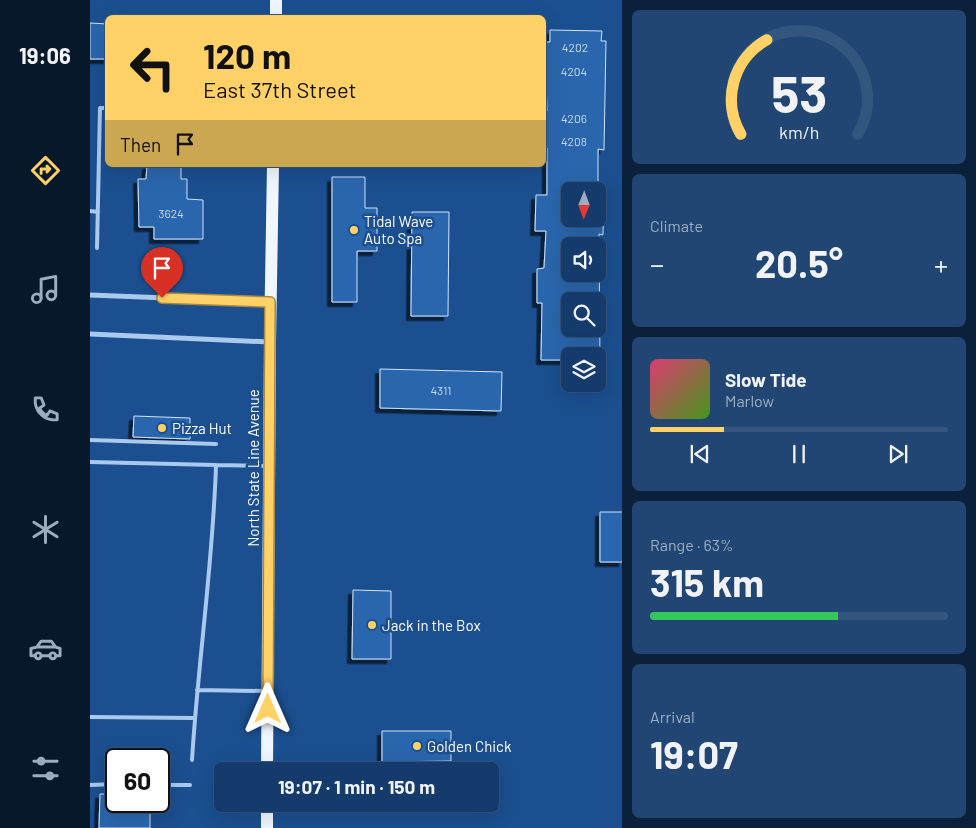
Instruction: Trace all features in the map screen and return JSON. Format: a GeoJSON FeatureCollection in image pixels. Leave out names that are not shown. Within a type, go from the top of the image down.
{"type":"FeatureCollection","features":[{"type":"Feature","properties":{"kind":"main road"},"geometry":{"type":"LineString","coordinates":[[276,0],[276,15]]}},
{"type":"Feature","properties":{"kind":"main road","name":"North State Line Avenue"},"geometry":{"type":"LineString","coordinates":[[268,762],[270,302],[273,167]]}},
{"type":"Feature","properties":{"kind":"main road"},"geometry":{"type":"LineString","coordinates":[[267,812],[267,828]]}},
{"type":"Feature","properties":{"kind":"street"},"geometry":{"type":"LineString","coordinates":[[90,295],[270,302]]}},
{"type":"Feature","properties":{"kind":"street"},"geometry":{"type":"LineString","coordinates":[[90,334],[270,342]]}},
{"type":"Feature","properties":{"kind":"lane"},"geometry":{"type":"LineString","coordinates":[[97,248],[100,108],[105,108]]}},
{"type":"Feature","properties":{"kind":"lane"},"geometry":{"type":"LineString","coordinates":[[90,211],[98,212]]}},
{"type":"Feature","properties":{"kind":"lane"},"geometry":{"type":"LineString","coordinates":[[90,440],[216,444]]}},
{"type":"Feature","properties":{"kind":"lane"},"geometry":{"type":"LineString","coordinates":[[90,462],[270,466]]}},
{"type":"Feature","properties":{"kind":"lane"},"geometry":{"type":"LineString","coordinates":[[192,760],[194,718],[214,526],[216,465]]}},
{"type":"Feature","properties":{"kind":"lane"},"geometry":{"type":"LineString","coordinates":[[197,690],[268,692]]}},
{"type":"Feature","properties":{"kind":"lane"},"geometry":{"type":"LineString","coordinates":[[90,717],[194,718]]}},
{"type":"Feature","properties":{"kind":"lane"},"geometry":{"type":"LineString","coordinates":[[90,785],[105,784]]}},
{"type":"Feature","properties":{"kind":"lane"},"geometry":{"type":"LineString","coordinates":[[170,785],[190,785]]}},
{"type":"Feature","properties":{"kind":"building"},"geometry":{"type":"Polygon","coordinates":[[[90,23],[105,24],[105,59],[90,59],[90,23]]]}},
{"type":"Feature","properties":{"kind":"building"},"geometry":{"type":"Polygon","coordinates":[[[550,30],[602,31],[601,41],[606,41],[604,150],[598,149],[598,182],[561,182],[561,228],[603,228],[603,235],[599,234],[599,237],[561,237],[561,282],[599,282],[599,292],[561,292],[561,337],[600,337],[600,347],[561,347],[561,360],[541,360],[542,303],[537,303],[537,269],[544,268],[546,231],[535,231],[536,195],[547,195],[546,42],[550,42],[550,30]]]}},
{"type":"Feature","properties":{"kind":"building"},"geometry":{"type":"Polygon","coordinates":[[[147,167],[181,167],[181,179],[187,179],[187,199],[203,200],[203,239],[154,239],[154,227],[139,227],[138,179],[146,179],[147,167]]]}},
{"type":"Feature","properties":{"kind":"building","name":"Tidal Wave Auto Spa"},"geometry":{"type":"Polygon","coordinates":[[[332,177],[365,177],[365,208],[377,208],[377,251],[357,251],[357,302],[332,302],[332,177]]]}},
{"type":"Feature","properties":{"kind":"building"},"geometry":{"type":"Polygon","coordinates":[[[412,212],[449,212],[448,316],[411,316],[412,212]]]}},
{"type":"Feature","properties":{"kind":"building"},"geometry":{"type":"Polygon","coordinates":[[[380,369],[502,372],[501,411],[380,408],[380,369]]]}},
{"type":"Feature","properties":{"kind":"building","name":"Pizza Hut"},"geometry":{"type":"Polygon","coordinates":[[[134,416],[190,418],[190,439],[133,437],[134,416]]]}},
{"type":"Feature","properties":{"kind":"building"},"geometry":{"type":"Polygon","coordinates":[[[600,512],[622,512],[622,562],[600,562],[600,512]]]}},
{"type":"Feature","properties":{"kind":"building","name":"Jack in the Box"},"geometry":{"type":"Polygon","coordinates":[[[353,590],[391,591],[391,659],[352,659],[353,590]]]}},
{"type":"Feature","properties":{"kind":"building","name":"Golden Chick"},"geometry":{"type":"Polygon","coordinates":[[[382,731],[451,731],[451,761],[382,762],[382,731]]]}},
{"type":"Feature","properties":{"kind":"building"},"geometry":{"type":"Polygon","coordinates":[[[100,794],[105,794],[105,813],[150,813],[150,828],[99,828],[100,794]]]}},
{"type":"Feature","properties":{"kind":"place","name":"Tidal Wave Auto Spa"},"geometry":{"type":"Point","coordinates":[354,230]}},
{"type":"Feature","properties":{"kind":"place","name":"Pizza Hut"},"geometry":{"type":"Point","coordinates":[162,428]}},
{"type":"Feature","properties":{"kind":"place","name":"Jack in the Box"},"geometry":{"type":"Point","coordinates":[372,625]}},
{"type":"Feature","properties":{"kind":"place","name":"Golden Chick"},"geometry":{"type":"Point","coordinates":[417,746]}},
{"type":"Feature","properties":{"kind":"route"},"geometry":{"type":"LineString","coordinates":[[162,298],[270,302],[268,709]]}}]}
